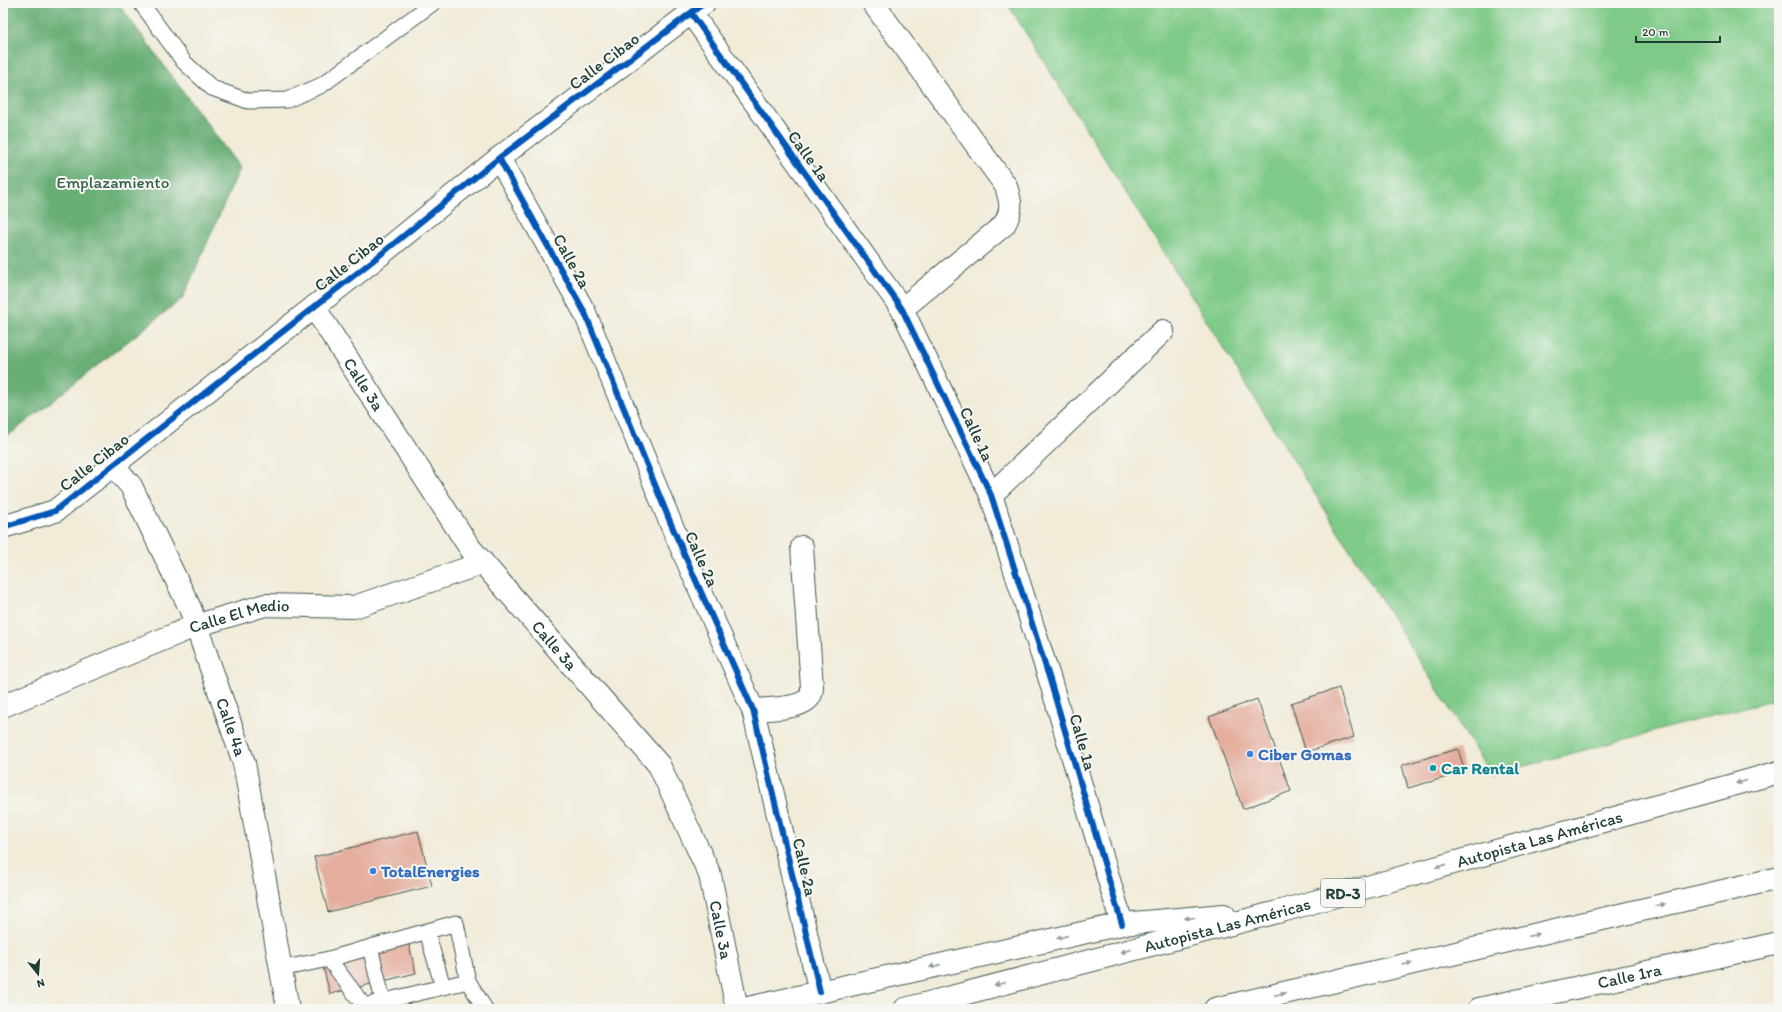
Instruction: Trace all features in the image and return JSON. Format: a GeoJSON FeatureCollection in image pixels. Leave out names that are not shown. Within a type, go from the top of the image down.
{"type":"FeatureCollection","features":[{"type":"Feature","properties":{"kind":"main road"},"geometry":{"type":"LineString","coordinates":[[873,3],[1006,186],[1011,204],[1010,214],[1004,225],[902,309]]}},
{"type":"Feature","properties":{"kind":"main road","name":"Calle 1a"},"geometry":{"type":"LineString","coordinates":[[698,8],[902,309],[991,495],[1050,680],[1122,924]]}},
{"type":"Feature","properties":{"kind":"main road","name":"Calle Cibao"},"geometry":{"type":"LineString","coordinates":[[3,527],[55,511],[314,307],[499,158],[698,8]]}},
{"type":"Feature","properties":{"kind":"main road","name":"Calle 2a"},"geometry":{"type":"LineString","coordinates":[[499,158],[585,313],[671,524],[753,710],[820,992]]}},
{"type":"Feature","properties":{"kind":"main road","name":"Calle 3a"},"geometry":{"type":"LineString","coordinates":[[314,307],[470,548],[659,765],[710,874],[737,1009]]}},
{"type":"Feature","properties":{"kind":"main road"},"geometry":{"type":"LineString","coordinates":[[991,495],[1163,331]]}},
{"type":"Feature","properties":{"kind":"main road","name":"Calle 4a"},"geometry":{"type":"LineString","coordinates":[[113,465],[131,486],[190,608],[244,764],[288,1009]]}},
{"type":"Feature","properties":{"kind":"main road"},"geometry":{"type":"LineString","coordinates":[[753,710],[791,707],[805,702],[810,696],[812,686],[802,547]]}},
{"type":"Feature","properties":{"kind":"main road","name":"Calle El Medio"},"geometry":{"type":"LineString","coordinates":[[3,706],[196,626],[265,605],[354,607],[483,562]]}},
{"type":"Feature","properties":{"kind":"main road","name":"Autopista Las Américas"},"geometry":{"type":"LineString","coordinates":[[905,1009],[1285,910],[1779,772]]}},
{"type":"Feature","properties":{"kind":"main road"},"geometry":{"type":"LineString","coordinates":[[1215,1009],[1779,878]]}},
{"type":"Feature","properties":{"kind":"main road"},"geometry":{"type":"LineString","coordinates":[[744,1009],[1122,924],[1285,910]]}},
{"type":"Feature","properties":{"kind":"main road","name":"Calle 1ra"},"geometry":{"type":"LineString","coordinates":[[1493,1008],[1779,943]]}},
{"type":"Feature","properties":{"kind":"lane"},"geometry":{"type":"LineString","coordinates":[[141,3],[184,62],[206,83],[212,88],[248,102],[287,100],[322,85],[433,3]]}},
{"type":"Feature","properties":{"kind":"lane"},"geometry":{"type":"LineString","coordinates":[[280,969],[329,959],[456,923],[468,981],[485,1009]]}},
{"type":"Feature","properties":{"kind":"lane"},"geometry":{"type":"LineString","coordinates":[[427,932],[443,987]]}},
{"type":"Feature","properties":{"kind":"lane"},"geometry":{"type":"LineString","coordinates":[[370,947],[383,1001]]}},
{"type":"Feature","properties":{"kind":"lane"},"geometry":{"type":"LineString","coordinates":[[329,959],[364,1007],[383,1001],[468,981]]}},
{"type":"Feature","properties":{"kind":"green space","name":"Emplazamiento"},"geometry":{"type":"Polygon","coordinates":[[[3,3],[118,3],[240,168],[183,298],[3,440],[3,3]]]}},
{"type":"Feature","properties":{"kind":"green space"},"geometry":{"type":"Polygon","coordinates":[[[1007,3],[1779,3],[1779,698],[1491,775],[1007,3]]]}},
{"type":"Feature","properties":{"kind":"building"},"geometry":{"type":"Polygon","coordinates":[[[1339,688],[1354,737],[1306,752],[1291,703],[1339,688]]]}},
{"type":"Feature","properties":{"kind":"building","name":"Ciber Gomas"},"geometry":{"type":"Polygon","coordinates":[[[1257,699],[1291,791],[1243,809],[1209,717],[1257,699]]]}},
{"type":"Feature","properties":{"kind":"building","name":"Car Rental"},"geometry":{"type":"Polygon","coordinates":[[[1458,749],[1465,772],[1408,788],[1402,765],[1458,749]]]}},
{"type":"Feature","properties":{"kind":"building","name":"TotalEnergies"},"geometry":{"type":"Polygon","coordinates":[[[418,831],[432,886],[328,912],[314,857],[418,831]]]}},
{"type":"Feature","properties":{"kind":"building"},"geometry":{"type":"Polygon","coordinates":[[[408,941],[416,973],[330,994],[322,962],[408,941]]]}},
{"type":"Feature","properties":{"kind":"cycle path"},"geometry":{"type":"LineString","coordinates":[[3,527],[55,511],[380,255],[499,158],[704,3]]}},
{"type":"Feature","properties":{"kind":"cycle path"},"geometry":{"type":"LineString","coordinates":[[691,13],[902,309],[991,495],[1050,680],[1122,924]]}},
{"type":"Feature","properties":{"kind":"cycle path"},"geometry":{"type":"LineString","coordinates":[[499,158],[585,313],[671,524],[753,710],[820,992]]}},
{"type":"Feature","properties":{"kind":"place","name":"Ciber Gomas"},"geometry":{"type":"Point","coordinates":[1250,754]}},
{"type":"Feature","properties":{"kind":"place","name":"Car Rental"},"geometry":{"type":"Point","coordinates":[1433,768]}},
{"type":"Feature","properties":{"kind":"place","name":"TotalEnergies"},"geometry":{"type":"Point","coordinates":[373,871]}}]}
